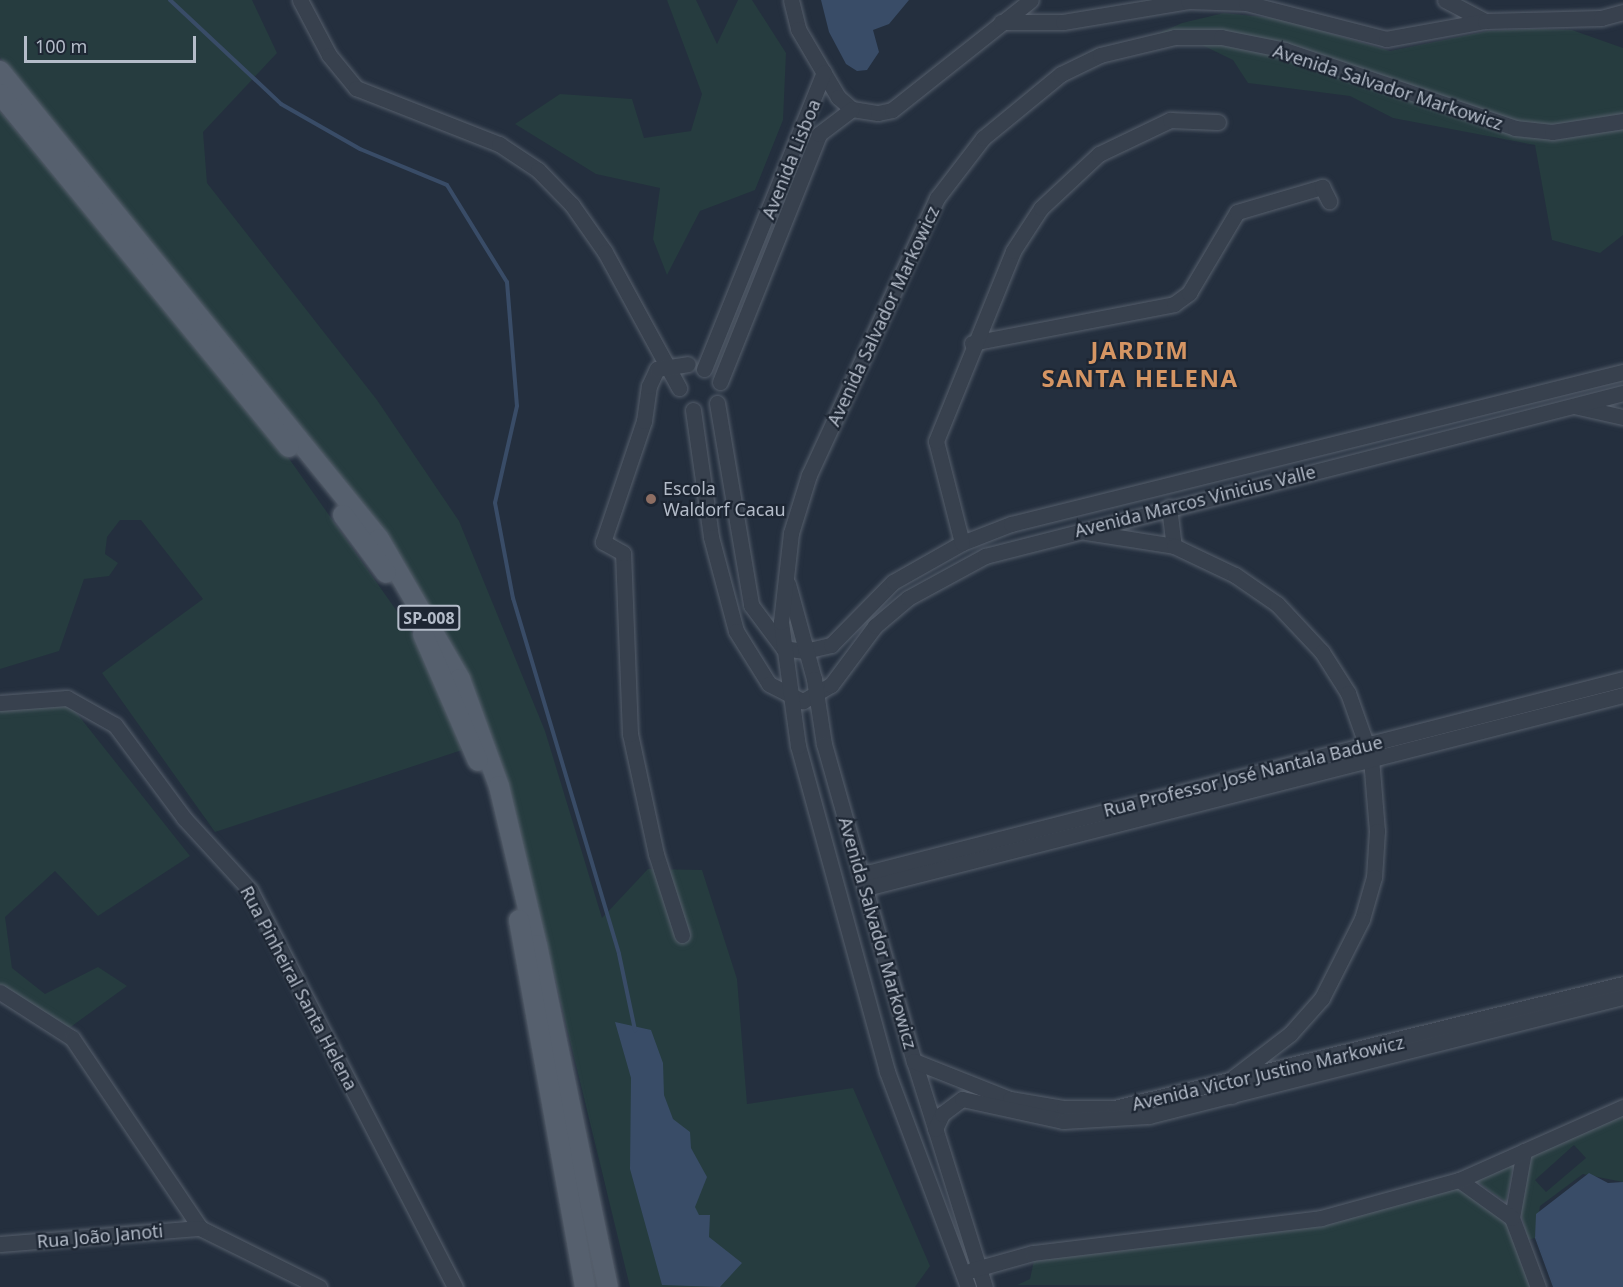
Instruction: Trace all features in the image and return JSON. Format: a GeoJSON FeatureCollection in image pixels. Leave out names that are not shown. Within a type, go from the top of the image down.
{"type":"FeatureCollection","features":[{"type":"Feature","properties":{"kind":"main road","name":"SP-008"},"geometry":{"type":"LineString","coordinates":[[0,71],[379,539],[460,678],[499,786],[535,933],[608,1287]]}},
{"type":"Feature","properties":{"kind":"main road","name":"SP-008"},"geometry":{"type":"LineString","coordinates":[[0,94],[332,499],[425,636],[489,785],[518,913],[585,1287]]}},
{"type":"Feature","properties":{"kind":"street"},"geometry":{"type":"LineString","coordinates":[[300,0],[329,55],[356,88],[403,110],[460,126],[538,170],[605,252],[660,348],[679,388],[682,401],[693,410],[706,411],[717,403]]}},
{"type":"Feature","properties":{"kind":"street"},"geometry":{"type":"LineString","coordinates":[[791,0],[798,30],[824,72],[852,110],[892,110],[1031,0]]}},
{"type":"Feature","properties":{"kind":"street"},"geometry":{"type":"LineString","coordinates":[[1445,0],[1485,21]]}},
{"type":"Feature","properties":{"kind":"street"},"geometry":{"type":"LineString","coordinates":[[1001,22],[1063,22],[1188,1],[1246,3],[1386,39],[1485,21],[1601,18],[1623,12]]}},
{"type":"Feature","properties":{"kind":"street","name":"Avenida Salvador Markowicz"},"geometry":{"type":"LineString","coordinates":[[966,1280],[887,1071],[788,698],[783,648],[785,575],[791,533],[809,475],[937,198],[990,132],[1061,74],[1100,55],[1175,38],[1221,37],[1285,50],[1515,128],[1552,132],[1623,121]]}},
{"type":"Feature","properties":{"kind":"street","name":"Avenida Lisboa"},"geometry":{"type":"LineString","coordinates":[[696,367],[756,245],[824,72]]}},
{"type":"Feature","properties":{"kind":"street","name":"Avenida Lisboa"},"geometry":{"type":"LineString","coordinates":[[720,382],[819,134],[852,110]]}},
{"type":"Feature","properties":{"kind":"street"},"geometry":{"type":"LineString","coordinates":[[962,543],[936,441],[972,343],[1013,251],[1041,208],[1073,175],[1099,154],[1170,120],[1218,122]]}},
{"type":"Feature","properties":{"kind":"street"},"geometry":{"type":"LineString","coordinates":[[972,343],[1174,304],[1189,293],[1238,212],[1322,187],[1329,201]]}},
{"type":"Feature","properties":{"kind":"street"},"geometry":{"type":"LineString","coordinates":[[756,245],[773,253]]}},
{"type":"Feature","properties":{"kind":"street"},"geometry":{"type":"LineString","coordinates":[[660,348],[720,382],[717,403],[750,605],[783,648],[806,651]]}},
{"type":"Feature","properties":{"kind":"street"},"geometry":{"type":"LineString","coordinates":[[682,935],[656,854],[630,734],[623,553],[603,542],[644,421],[649,386],[657,369],[668,364],[696,367]]}},
{"type":"Feature","properties":{"kind":"street"},"geometry":{"type":"LineString","coordinates":[[679,388],[684,376],[696,367]]}},
{"type":"Feature","properties":{"kind":"street","name":"Avenida Marcos Vinicius Valle"},"geometry":{"type":"LineString","coordinates":[[806,651],[831,645],[893,582],[962,543],[1011,524],[1623,372]]}},
{"type":"Feature","properties":{"kind":"street","name":"Avenida Marcos Vinicius Valle"},"geometry":{"type":"LineString","coordinates":[[815,697],[831,685],[875,626],[908,598],[958,568],[1018,544],[1623,393]]}},
{"type":"Feature","properties":{"kind":"street"},"geometry":{"type":"LineString","coordinates":[[1571,405],[1623,417]]}},
{"type":"Feature","properties":{"kind":"street"},"geometry":{"type":"LineString","coordinates":[[693,410],[711,537],[736,631],[755,668],[788,698],[815,697]]}},
{"type":"Feature","properties":{"kind":"street"},"geometry":{"type":"LineString","coordinates":[[1169,507],[1174,546]]}},
{"type":"Feature","properties":{"kind":"street"},"geometry":{"type":"LineString","coordinates":[[1011,524],[1018,544]]}},
{"type":"Feature","properties":{"kind":"street"},"geometry":{"type":"LineString","coordinates":[[1076,531],[1174,546],[1235,575],[1277,604],[1322,652],[1348,693],[1369,751],[1377,798],[1374,877],[1343,963],[1302,1022],[1230,1090]]}},
{"type":"Feature","properties":{"kind":"street","name":"Avenida Salvador Markowicz"},"geometry":{"type":"LineString","coordinates":[[785,575],[806,651],[824,744],[914,1061],[986,1287]]}},
{"type":"Feature","properties":{"kind":"street","name":"Rua Professor José Nantala Badue"},"geometry":{"type":"LineString","coordinates":[[864,881],[1369,751],[1623,679]]}},
{"type":"Feature","properties":{"kind":"street"},"geometry":{"type":"LineString","coordinates":[[824,744],[831,685]]}},
{"type":"Feature","properties":{"kind":"street","name":"Rua Professor José Nantala Badue"},"geometry":{"type":"LineString","coordinates":[[1369,751],[1623,695]]}},
{"type":"Feature","properties":{"kind":"street","name":"Rua Pinheiral Santa Helena"},"geometry":{"type":"LineString","coordinates":[[0,703],[68,698],[115,725],[184,818],[250,890],[455,1287]]}},
{"type":"Feature","properties":{"kind":"street"},"geometry":{"type":"LineString","coordinates":[[821,826],[832,814],[846,820]]}},
{"type":"Feature","properties":{"kind":"street","name":"Avenida Victor Justino Markowicz"},"geometry":{"type":"LineString","coordinates":[[914,1061],[962,1091],[1019,1113],[1090,1122],[1149,1116],[1230,1090],[1623,984]]}},
{"type":"Feature","properties":{"kind":"street"},"geometry":{"type":"LineString","coordinates":[[0,992],[72,1038],[200,1228],[319,1287]]}},
{"type":"Feature","properties":{"kind":"street","name":"Avenida Victor Justino Markowicz"},"geometry":{"type":"LineString","coordinates":[[1230,1090],[1623,997]]}},
{"type":"Feature","properties":{"kind":"street"},"geometry":{"type":"LineString","coordinates":[[935,1129],[942,1114],[962,1091]]}},
{"type":"Feature","properties":{"kind":"street"},"geometry":{"type":"LineString","coordinates":[[966,1280],[981,1268],[1033,1253],[1321,1218],[1459,1180],[1623,1107]]}},
{"type":"Feature","properties":{"kind":"street"},"geometry":{"type":"LineString","coordinates":[[1524,1151],[1512,1218],[1538,1287]]}},
{"type":"Feature","properties":{"kind":"street"},"geometry":{"type":"LineString","coordinates":[[1459,1180],[1512,1218]]}},
{"type":"Feature","properties":{"kind":"street","name":"Rua João Janoti"},"geometry":{"type":"LineString","coordinates":[[0,1245],[200,1228]]}},
{"type":"Feature","properties":{"kind":"green space"},"geometry":{"type":"Polygon","coordinates":[[[0,0],[252,0],[277,53],[203,132],[207,183],[377,400],[459,521],[545,731],[602,918],[648,869],[702,870],[737,979],[747,1104],[853,1088],[930,1266],[915,1287],[630,1287],[512,802],[437,619],[405,568],[211,317],[0,57],[0,0]]]}},
{"type":"Feature","properties":{"kind":"green space"},"geometry":{"type":"Polygon","coordinates":[[[667,0],[696,0],[717,44],[738,0],[752,0],[786,53],[783,120],[755,190],[700,211],[667,275],[653,239],[660,188],[596,174],[515,124],[560,94],[632,99],[644,138],[691,131],[702,94],[667,0]]]}},
{"type":"Feature","properties":{"kind":"green space"},"geometry":{"type":"Polygon","coordinates":[[[1224,13],[1282,19],[1390,51],[1488,31],[1531,29],[1572,30],[1623,48],[1623,235],[1600,253],[1552,240],[1535,145],[1393,118],[1350,96],[1248,83],[1233,60],[1202,45],[1132,45],[1182,23],[1224,13]]]}},
{"type":"Feature","properties":{"kind":"green space"},"geometry":{"type":"Polygon","coordinates":[[[0,111],[290,460],[418,641],[462,750],[215,832],[102,673],[203,599],[141,520],[120,520],[107,537],[105,554],[118,563],[109,576],[84,579],[59,651],[0,669],[0,111]]]}},
{"type":"Feature","properties":{"kind":"green space"},"geometry":{"type":"Polygon","coordinates":[[[67,701],[190,856],[98,916],[55,871],[5,917],[12,968],[45,994],[98,967],[127,986],[65,1031],[0,989],[0,706],[67,701]]]}},
{"type":"Feature","properties":{"kind":"green space"},"geometry":{"type":"Polygon","coordinates":[[[1623,1115],[1623,1182],[1583,1174],[1540,1206],[1535,1238],[1528,1240],[1519,1205],[1522,1173],[1533,1154],[1623,1115]],[[1574,1145],[1535,1180],[1546,1192],[1586,1158],[1574,1145]]]}},
{"type":"Feature","properties":{"kind":"green space"},"geometry":{"type":"Polygon","coordinates":[[[1514,1162],[1506,1202],[1476,1181],[1476,1179],[1514,1162]]]}},
{"type":"Feature","properties":{"kind":"green space"},"geometry":{"type":"Polygon","coordinates":[[[1452,1187],[1467,1189],[1505,1214],[1536,1287],[1017,1285],[1030,1279],[1035,1256],[1280,1224],[1452,1187]]]}},
{"type":"Feature","properties":{"kind":"water"},"geometry":{"type":"Polygon","coordinates":[[[821,0],[909,0],[889,24],[873,30],[879,52],[867,70],[857,71],[846,64],[829,32],[821,0]]]}},
{"type":"Feature","properties":{"kind":"water"},"geometry":{"type":"Polygon","coordinates":[[[615,1022],[651,1030],[663,1063],[664,1095],[673,1119],[690,1132],[691,1148],[707,1177],[695,1207],[699,1215],[710,1215],[709,1237],[742,1263],[720,1287],[662,1285],[630,1169],[631,1078],[615,1022]]]}},
{"type":"Feature","properties":{"kind":"water"},"geometry":{"type":"Polygon","coordinates":[[[1589,1173],[1608,1183],[1623,1182],[1623,1287],[1553,1287],[1535,1238],[1536,1214],[1589,1173]]]}},
{"type":"Feature","properties":{"kind":"waterway"},"geometry":{"type":"LineString","coordinates":[[170,0],[281,104],[360,149],[447,185],[507,282],[517,406],[495,503],[513,598],[619,954],[635,1030]]}},
{"type":"Feature","properties":{"kind":"place","name":"Escola Waldorf Cacau"},"geometry":{"type":"Point","coordinates":[651,499]}},
{"type":"Feature","properties":{"kind":"district","name":"JARDIM SANTA HELENA"},"geometry":{"type":"Point","coordinates":[1140,364]}}]}
